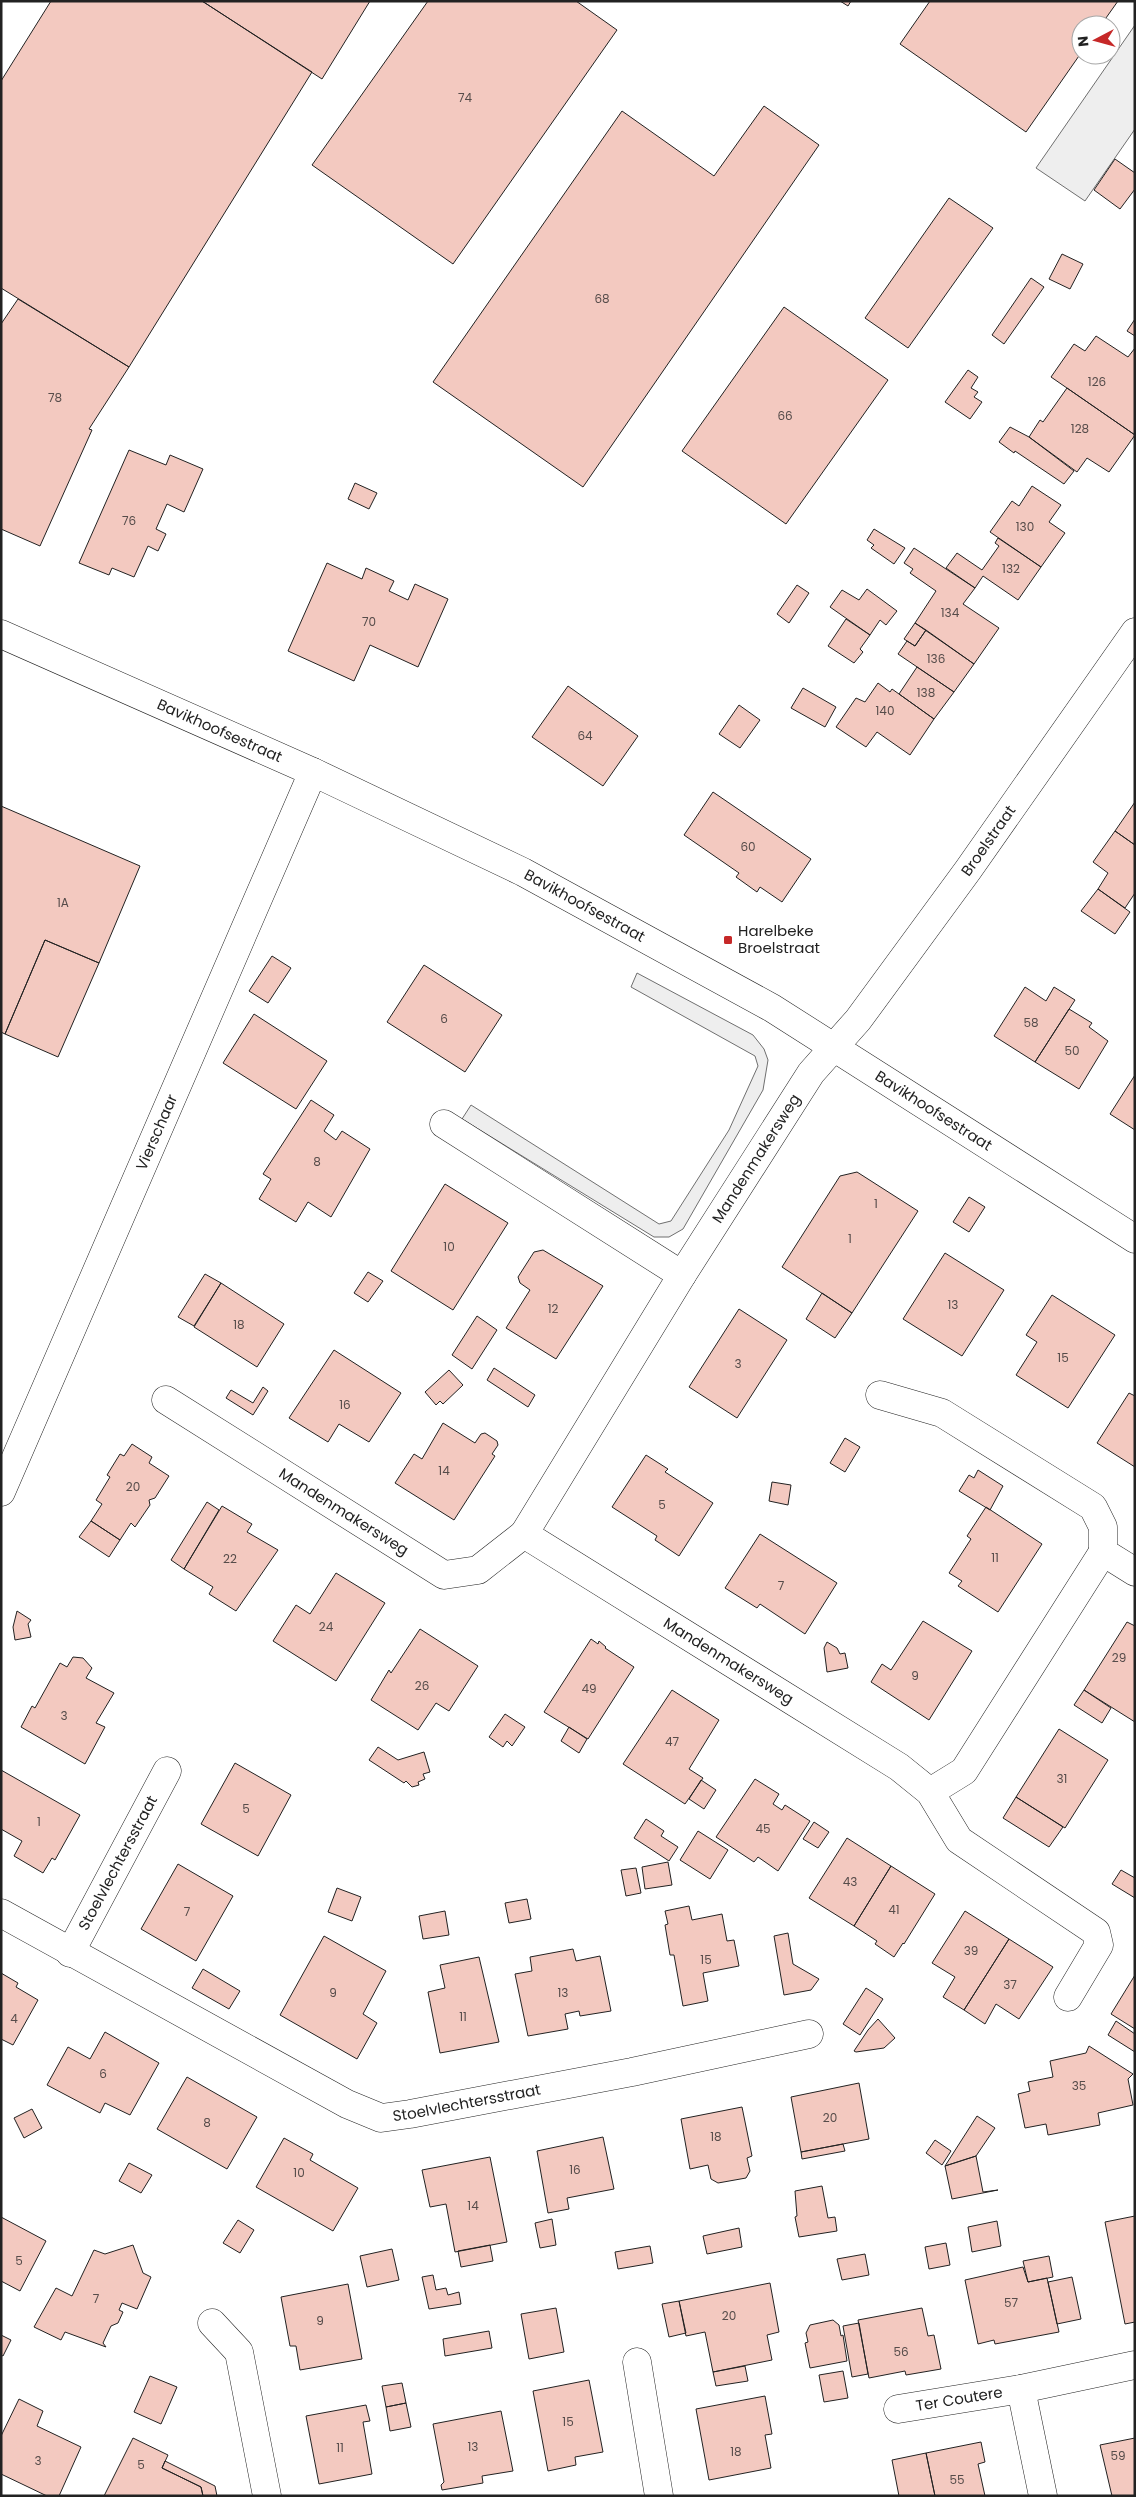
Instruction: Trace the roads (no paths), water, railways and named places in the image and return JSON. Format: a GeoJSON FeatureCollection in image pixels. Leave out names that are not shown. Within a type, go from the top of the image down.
{"type":"FeatureCollection","features":[{"type":"Feature","properties":{"kind":"street","name":"Broelstraat"},"geometry":{"type":"LineString","coordinates":[[835,1046],[858,1020],[968,870],[1135,632]]}},
{"type":"Feature","properties":{"kind":"street","name":"Bavikhoofsestraat"},"geometry":{"type":"LineString","coordinates":[[1,634],[313,772],[523,872],[772,1008],[835,1046],[1135,1239]]}},
{"type":"Feature","properties":{"kind":"street","name":"Vierschaar"},"geometry":{"type":"LineString","coordinates":[[1,1492],[313,772]]}},
{"type":"Feature","properties":{"kind":"street","name":"Mandenmakersweg"},"geometry":{"type":"LineString","coordinates":[[166,1400],[444,1575],[478,1570],[524,1534],[682,1275],[812,1073],[835,1046]]}},
{"type":"Feature","properties":{"kind":"street"},"geometry":{"type":"LineString","coordinates":[[444,1124],[682,1275]]}},
{"type":"Feature","properties":{"kind":"street"},"geometry":{"type":"LineString","coordinates":[[880,1395],[942,1413],[1093,1507],[1103,1527],[1103,1552],[964,1771],[930,1792]]}},
{"type":"Feature","properties":{"kind":"street","name":"Mandenmakersweg"},"geometry":{"type":"LineString","coordinates":[[524,1534],[899,1767],[930,1792],[959,1840],[1096,1932],[1100,1945],[1068,1997]]}},
{"type":"Feature","properties":{"kind":"street"},"geometry":{"type":"LineString","coordinates":[[1103,1552],[1135,1572]]}},
{"type":"Feature","properties":{"kind":"street","name":"Stoelvlechtersstraat"},"geometry":{"type":"LineString","coordinates":[[70,1953],[167,1771]]}},
{"type":"Feature","properties":{"kind":"street","name":"Stoelvlechtersstraat"},"geometry":{"type":"LineString","coordinates":[[1,1914],[338,2099],[381,2118],[603,2078],[809,2034]]}},
{"type":"Feature","properties":{"kind":"street"},"geometry":{"type":"LineString","coordinates":[[212,2323],[239,2352],[267,2496]]}},
{"type":"Feature","properties":{"kind":"street"},"geometry":{"type":"LineString","coordinates":[[637,2362],[659,2496]]}},
{"type":"Feature","properties":{"kind":"street","name":"Ter Coutere"},"geometry":{"type":"LineString","coordinates":[[898,2408],[1021,2389],[1135,2365]]}},
{"type":"Feature","properties":{"kind":"street","name":"Ter Coutere"},"geometry":{"type":"LineString","coordinates":[[1021,2389],[1043,2496]]}},
{"type":"Feature","properties":{"kind":"place","name":"Harelbeke Broelstraat"},"geometry":{"type":"Point","coordinates":[728,940]}}]}
